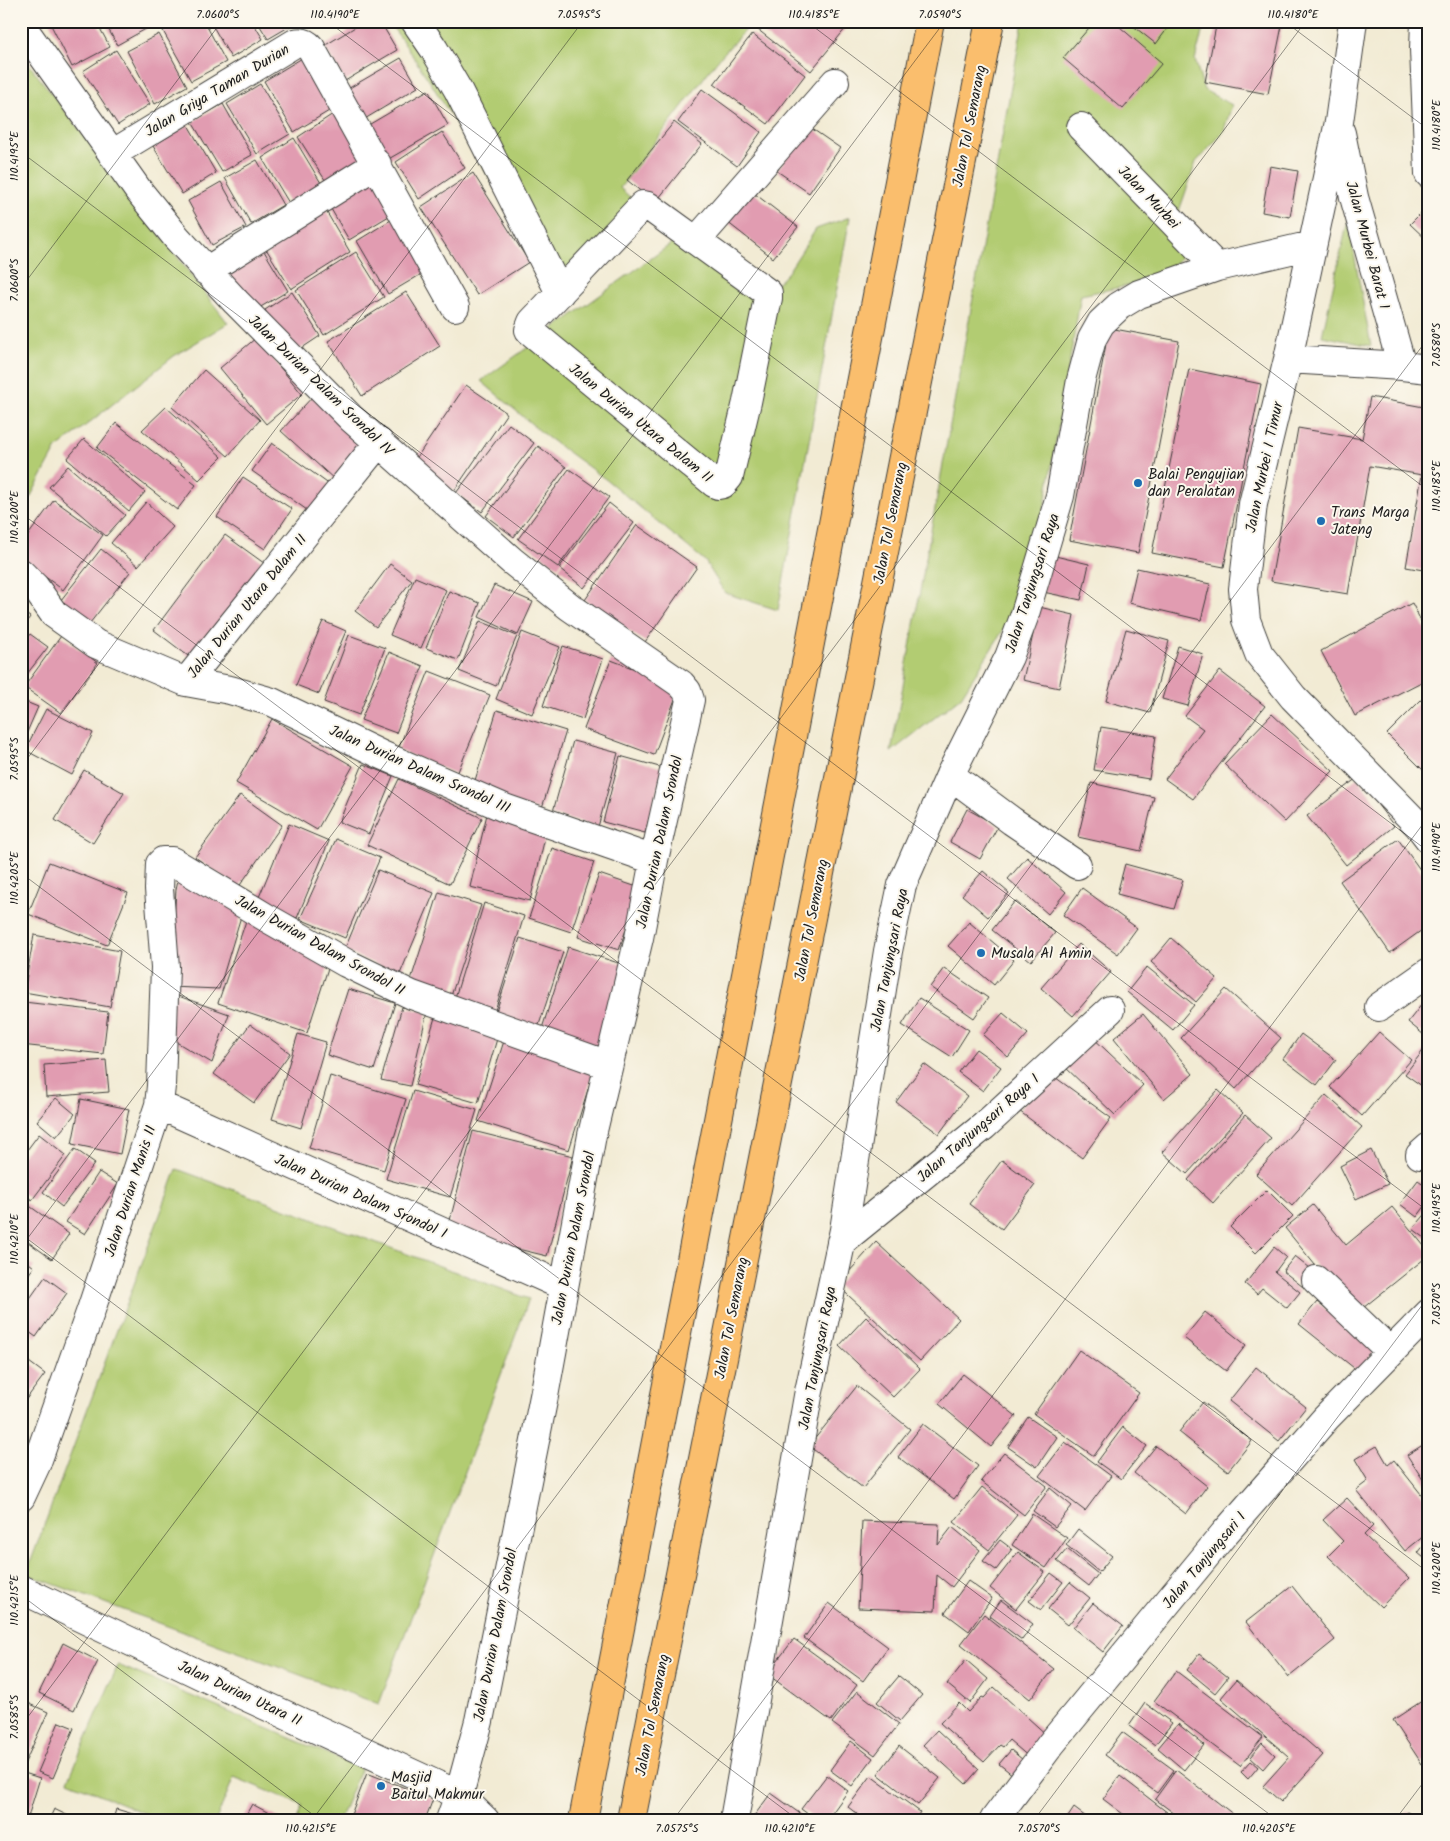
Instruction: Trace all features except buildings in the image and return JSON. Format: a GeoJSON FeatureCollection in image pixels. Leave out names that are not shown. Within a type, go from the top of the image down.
{"type":"FeatureCollection","features":[{"type":"Feature","properties":{"kind":"highway"},"geometry":{"type":"LineString","coordinates":[[583,1820],[930,21]]}},
{"type":"Feature","properties":{"kind":"highway","name":"Jalan Tol Semarang"},"geometry":{"type":"LineString","coordinates":[[631,1820],[990,21]]}},
{"type":"Feature","properties":{"kind":"street"},"geometry":{"type":"LineString","coordinates":[[415,21],[458,90],[560,293]]}},
{"type":"Feature","properties":{"kind":"street"},"geometry":{"type":"LineString","coordinates":[[1339,122],[1353,21]]}},
{"type":"Feature","properties":{"kind":"street"},"geometry":{"type":"LineString","coordinates":[[1425,21],[1424,49],[1429,174]]}},
{"type":"Feature","properties":{"kind":"street","name":"Jalan Durian Dalam Srondol IV"},"geometry":{"type":"LineString","coordinates":[[21,25],[143,197],[206,271],[351,418],[519,567],[570,607],[681,684]]}},
{"type":"Feature","properties":{"kind":"street","name":"Jalan Griya Taman Durian"},"geometry":{"type":"LineString","coordinates":[[112,154],[300,42],[307,43],[377,164],[455,307]]}},
{"type":"Feature","properties":{"kind":"street"},"geometry":{"type":"LineString","coordinates":[[696,241],[834,82]]}},
{"type":"Feature","properties":{"kind":"street","name":"Jalan Murbei I Timur"},"geometry":{"type":"LineString","coordinates":[[1339,122],[1288,359],[1253,504],[1243,589],[1246,620],[1259,654],[1294,697],[1419,826],[1429,839]]}},
{"type":"Feature","properties":{"kind":"street","name":"Jalan Murbei Barat I"},"geometry":{"type":"LineString","coordinates":[[1339,122],[1354,196],[1402,366]]}},
{"type":"Feature","properties":{"kind":"street","name":"Jalan Murbei"},"geometry":{"type":"LineString","coordinates":[[1080,127],[1217,267]]}},
{"type":"Feature","properties":{"kind":"street"},"geometry":{"type":"LineString","coordinates":[[206,271],[377,164]]}},
{"type":"Feature","properties":{"kind":"street","name":"Jalan Durian Utara Dalam II"},"geometry":{"type":"LineString","coordinates":[[641,205],[648,206],[696,241],[765,291],[768,298],[745,412],[729,477],[723,484],[718,485],[529,330],[532,322],[641,205]]}},
{"type":"Feature","properties":{"kind":"street","name":"Jalan Tanjungsari Raya"},"geometry":{"type":"LineString","coordinates":[[734,1820],[808,1396],[841,1242],[888,950],[902,885],[950,775],[1009,657],[1024,617],[1060,496],[1081,380],[1092,340],[1101,323],[1119,306],[1139,294],[1217,267],[1312,245]]}},
{"type":"Feature","properties":{"kind":"street"},"geometry":{"type":"LineString","coordinates":[[1288,359],[1402,366],[1429,370]]}},
{"type":"Feature","properties":{"kind":"street","name":"Jalan Durian Utara Dalam II"},"geometry":{"type":"LineString","coordinates":[[21,573],[62,621],[96,644],[186,682],[379,442]]}},
{"type":"Feature","properties":{"kind":"street","name":"Jalan Durian Dalam Srondol III"},"geometry":{"type":"LineString","coordinates":[[186,682],[230,690],[272,702],[382,755],[507,809],[654,860]]}},
{"type":"Feature","properties":{"kind":"street","name":"Jalan Durian Dalam Srondol"},"geometry":{"type":"LineString","coordinates":[[455,1807],[479,1721],[545,1391],[592,1135],[639,938],[654,860],[690,700],[687,691],[681,684]]}},
{"type":"Feature","properties":{"kind":"street"},"geometry":{"type":"LineString","coordinates":[[950,775],[1012,821],[1078,865]]}},
{"type":"Feature","properties":{"kind":"street","name":"Jalan Durian Dalam Srondol II"},"geometry":{"type":"LineString","coordinates":[[160,872],[160,864],[163,861],[172,861],[267,918],[346,962],[412,995],[608,1065]]}},
{"type":"Feature","properties":{"kind":"street","name":"Jalan Durian Manis II"},"geometry":{"type":"LineString","coordinates":[[21,1497],[36,1465],[91,1310],[159,1105],[165,967],[160,872]]}},
{"type":"Feature","properties":{"kind":"street"},"geometry":{"type":"LineString","coordinates":[[1379,1007],[1429,972]]}},
{"type":"Feature","properties":{"kind":"street","name":"Jalan Tanjungsari Raya I"},"geometry":{"type":"LineString","coordinates":[[841,1242],[984,1126],[1110,1010]]}},
{"type":"Feature","properties":{"kind":"street","name":"Jalan Durian Dalam Srondol I"},"geometry":{"type":"LineString","coordinates":[[159,1105],[563,1286]]}},
{"type":"Feature","properties":{"kind":"street"},"geometry":{"type":"LineString","coordinates":[[1316,1280],[1390,1351]]}},
{"type":"Feature","properties":{"kind":"street","name":"Jalan Tanjungsari I"},"geometry":{"type":"LineString","coordinates":[[994,1820],[1051,1744],[1224,1534],[1326,1418],[1429,1313]]}},
{"type":"Feature","properties":{"kind":"street","name":"Jalan Durian Utara II"},"geometry":{"type":"LineString","coordinates":[[21,1589],[236,1692],[455,1807],[485,1820]]}},
{"type":"Feature","properties":{"kind":"green space"},"geometry":{"type":"Polygon","coordinates":[[[388,21],[753,21],[716,62],[620,188],[636,203],[561,282],[546,269],[432,85],[388,21]]]}},
{"type":"Feature","properties":{"kind":"green space"},"geometry":{"type":"Polygon","coordinates":[[[1023,21],[1205,21],[1195,60],[1204,90],[1232,105],[1223,133],[1196,162],[1178,214],[1195,239],[1163,279],[1081,295],[1031,586],[961,697],[891,752],[1023,21]]]}},
{"type":"Feature","properties":{"kind":"green space"},"geometry":{"type":"Polygon","coordinates":[[[21,54],[228,323],[174,356],[57,448],[21,514],[21,54]]]}},
{"type":"Feature","properties":{"kind":"green space"},"geometry":{"type":"Polygon","coordinates":[[[850,217],[778,610],[725,593],[705,561],[608,481],[547,437],[481,381],[678,239],[763,298],[788,272],[816,229],[850,217]]]}},
{"type":"Feature","properties":{"kind":"green space"},"geometry":{"type":"Polygon","coordinates":[[[1348,220],[1371,346],[1322,336],[1348,220]]]}},
{"type":"Feature","properties":{"kind":"green space"},"geometry":{"type":"Polygon","coordinates":[[[177,1169],[529,1299],[379,1704],[26,1574],[177,1169]]]}},
{"type":"Feature","properties":{"kind":"green space"},"geometry":{"type":"Polygon","coordinates":[[[118,1665],[361,1768],[339,1820],[297,1820],[302,1805],[234,1777],[216,1820],[161,1820],[68,1781],[118,1665]]]}},
{"type":"Feature","properties":{"kind":"place","name":"Balai Pengujian dan Peralatan"},"geometry":{"type":"Point","coordinates":[1138,483]}},
{"type":"Feature","properties":{"kind":"place","name":"Trans Marga Jateng"},"geometry":{"type":"Point","coordinates":[1321,521]}},
{"type":"Feature","properties":{"kind":"place","name":"Musala Al Amin"},"geometry":{"type":"Point","coordinates":[981,953]}},
{"type":"Feature","properties":{"kind":"place","name":"Masjid Baitul Makmur"},"geometry":{"type":"Point","coordinates":[381,1786]}}]}
